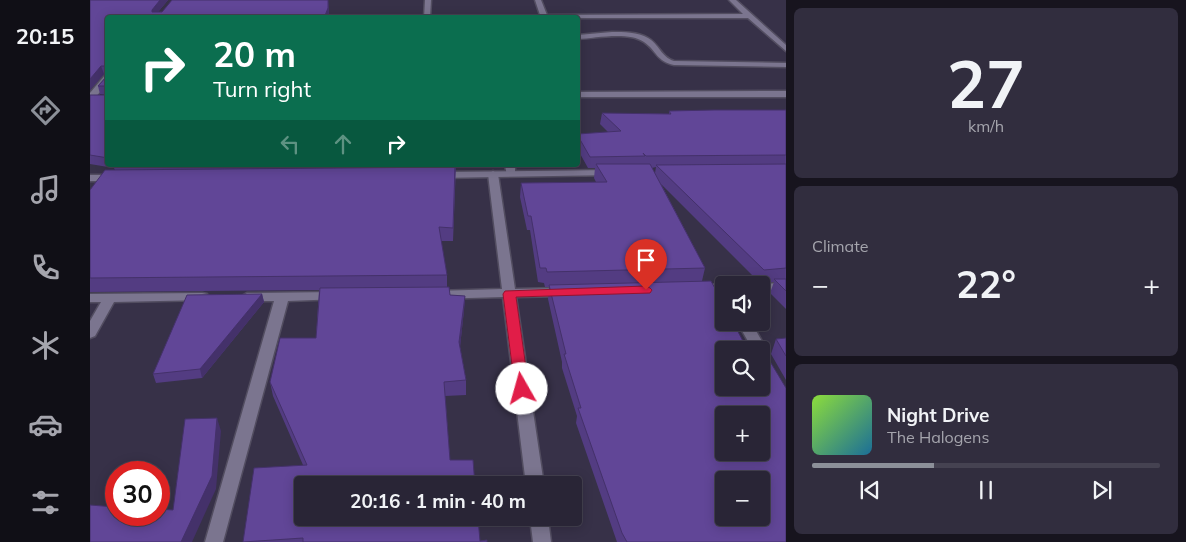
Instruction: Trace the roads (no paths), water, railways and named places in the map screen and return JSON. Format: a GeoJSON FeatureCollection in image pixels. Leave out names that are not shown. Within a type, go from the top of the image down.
{"type":"FeatureCollection","features":[{"type":"Feature","properties":{"kind":"street"},"geometry":{"type":"LineString","coordinates":[[427,15],[428,0]]}},
{"type":"Feature","properties":{"kind":"street"},"geometry":{"type":"LineString","coordinates":[[538,0],[544,15]]}},
{"type":"Feature","properties":{"kind":"street"},"geometry":{"type":"LineString","coordinates":[[732,0],[786,49]]}},
{"type":"Feature","properties":{"kind":"street"},"geometry":{"type":"LineString","coordinates":[[580,17],[749,16]]}},
{"type":"Feature","properties":{"kind":"street"},"geometry":{"type":"LineString","coordinates":[[580,37],[629,35],[639,37],[648,42],[663,60],[674,63],[786,65]]}},
{"type":"Feature","properties":{"kind":"street"},"geometry":{"type":"LineString","coordinates":[[93,99],[105,81]]}},
{"type":"Feature","properties":{"kind":"street"},"geometry":{"type":"LineString","coordinates":[[580,93],[786,94]]}},
{"type":"Feature","properties":{"kind":"street"},"geometry":{"type":"LineString","coordinates":[[424,175],[493,174],[511,170],[619,173]]}},
{"type":"Feature","properties":{"kind":"street"},"geometry":{"type":"LineString","coordinates":[[493,174],[534,476]]}},
{"type":"Feature","properties":{"kind":"street"},"geometry":{"type":"LineString","coordinates":[[90,178],[129,178]]}},
{"type":"Feature","properties":{"kind":"street"},"geometry":{"type":"LineString","coordinates":[[770,287],[786,286]]}},
{"type":"Feature","properties":{"kind":"street"},"geometry":{"type":"LineString","coordinates":[[685,289],[715,288]]}},
{"type":"Feature","properties":{"kind":"street"},"geometry":{"type":"LineString","coordinates":[[420,295],[578,292]]}},
{"type":"Feature","properties":{"kind":"street"},"geometry":{"type":"LineString","coordinates":[[235,297],[351,296]]}},
{"type":"Feature","properties":{"kind":"street"},"geometry":{"type":"LineString","coordinates":[[90,298],[217,297]]}},
{"type":"Feature","properties":{"kind":"street"},"geometry":{"type":"LineString","coordinates":[[214,542],[282,297]]}},
{"type":"Feature","properties":{"kind":"street"},"geometry":{"type":"LineString","coordinates":[[90,333],[109,299]]}},
{"type":"Feature","properties":{"kind":"street"},"geometry":{"type":"LineString","coordinates":[[540,526],[542,542]]}}]}
